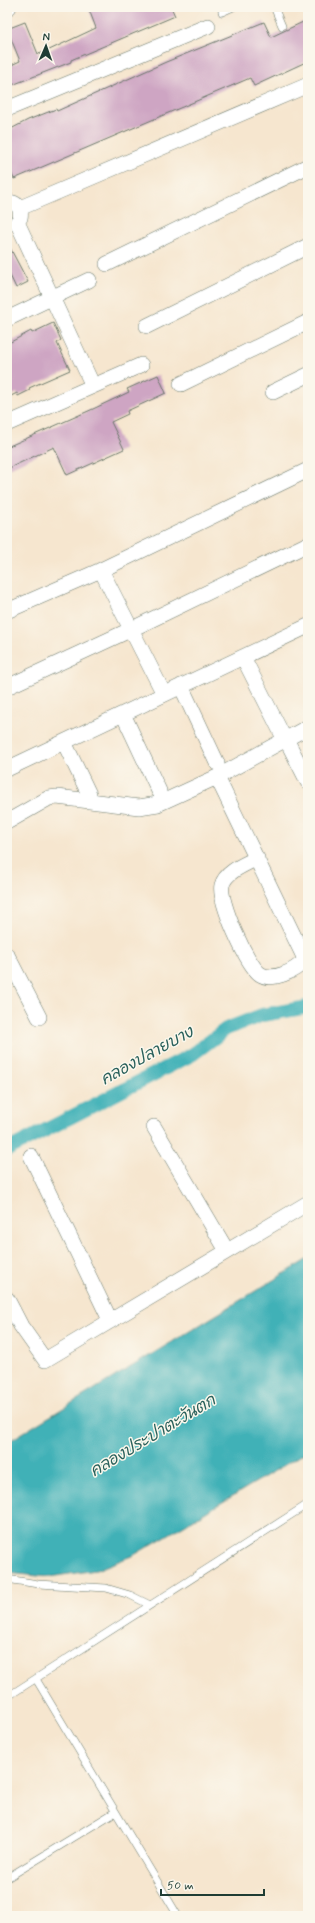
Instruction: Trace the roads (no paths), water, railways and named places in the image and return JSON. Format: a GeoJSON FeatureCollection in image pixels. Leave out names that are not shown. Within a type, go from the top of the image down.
{"type":"FeatureCollection","features":[{"type":"Feature","properties":{"kind":"street"},"geometry":{"type":"LineString","coordinates":[[7,109],[208,26]]}},
{"type":"Feature","properties":{"kind":"street"},"geometry":{"type":"LineString","coordinates":[[93,386],[11,210],[308,85]]}},
{"type":"Feature","properties":{"kind":"street"},"geometry":{"type":"LineString","coordinates":[[107,264],[308,166]]}},
{"type":"Feature","properties":{"kind":"street"},"geometry":{"type":"LineString","coordinates":[[147,326],[308,246]]}},
{"type":"Feature","properties":{"kind":"street"},"geometry":{"type":"LineString","coordinates":[[7,318],[89,280]]}},
{"type":"Feature","properties":{"kind":"street"},"geometry":{"type":"LineString","coordinates":[[181,384],[308,322]]}},
{"type":"Feature","properties":{"kind":"street"},"geometry":{"type":"LineString","coordinates":[[7,424],[141,365]]}},
{"type":"Feature","properties":{"kind":"street"},"geometry":{"type":"LineString","coordinates":[[273,392],[308,375]]}},
{"type":"Feature","properties":{"kind":"street"},"geometry":{"type":"LineString","coordinates":[[7,611],[101,570],[308,470]]}},
{"type":"Feature","properties":{"kind":"street"},"geometry":{"type":"LineString","coordinates":[[7,687],[132,629],[308,544]]}},
{"type":"Feature","properties":{"kind":"street"},"geometry":{"type":"LineString","coordinates":[[101,570],[164,694]]}},
{"type":"Feature","properties":{"kind":"street"},"geometry":{"type":"LineString","coordinates":[[7,769],[180,686],[243,657],[306,631]]}},
{"type":"Feature","properties":{"kind":"street"},"geometry":{"type":"LineString","coordinates":[[243,657],[308,782]]}},
{"type":"Feature","properties":{"kind":"street"},"geometry":{"type":"LineString","coordinates":[[180,686],[217,770],[258,858],[304,957],[304,962],[300,966],[279,976],[270,977],[260,974],[253,967],[242,946],[222,897],[222,886],[229,874],[258,858]]}},
{"type":"Feature","properties":{"kind":"street"},"geometry":{"type":"LineString","coordinates":[[123,714],[159,791]]}},
{"type":"Feature","properties":{"kind":"street"},"geometry":{"type":"LineString","coordinates":[[7,822],[49,798],[66,797],[139,807],[158,804],[217,770],[308,727]]}},
{"type":"Feature","properties":{"kind":"street"},"geometry":{"type":"LineString","coordinates":[[64,742],[88,794]]}},
{"type":"Feature","properties":{"kind":"street"},"geometry":{"type":"LineString","coordinates":[[7,955],[39,1017]]}},
{"type":"Feature","properties":{"kind":"street"},"geometry":{"type":"LineString","coordinates":[[154,1127],[227,1251]]}},
{"type":"Feature","properties":{"kind":"street"},"geometry":{"type":"LineString","coordinates":[[31,1156],[110,1320]]}},
{"type":"Feature","properties":{"kind":"street"},"geometry":{"type":"LineString","coordinates":[[7,1299],[21,1326],[45,1360],[308,1203]]}},
{"type":"Feature","properties":{"kind":"lane"},"geometry":{"type":"LineString","coordinates":[[222,12],[233,7]]}},
{"type":"Feature","properties":{"kind":"lane"},"geometry":{"type":"LineString","coordinates":[[274,7],[282,26]]}},
{"type":"Feature","properties":{"kind":"lane"},"geometry":{"type":"LineString","coordinates":[[7,1697],[36,1680],[308,1504]]}},
{"type":"Feature","properties":{"kind":"lane"},"geometry":{"type":"LineString","coordinates":[[7,1579],[38,1584],[106,1588],[130,1594],[150,1605]]}},
{"type":"Feature","properties":{"kind":"lane"},"geometry":{"type":"LineString","coordinates":[[36,1680],[178,1916]]}},
{"type":"Feature","properties":{"kind":"lane"},"geometry":{"type":"LineString","coordinates":[[7,1878],[115,1812]]}},
{"type":"Feature","properties":{"kind":"water","name":"คลองประปาตะวันตก"},"geometry":{"type":"Polygon","coordinates":[[[308,1259],[308,1451],[134,1555],[96,1570],[49,1577],[7,1573],[7,1440],[11,1440],[308,1259]]]}},
{"type":"Feature","properties":{"kind":"waterway","name":"คลองปลายบาง"},"geometry":{"type":"LineString","coordinates":[[7,1150],[193,1054],[226,1029],[262,1015],[308,1007]]}}]}
